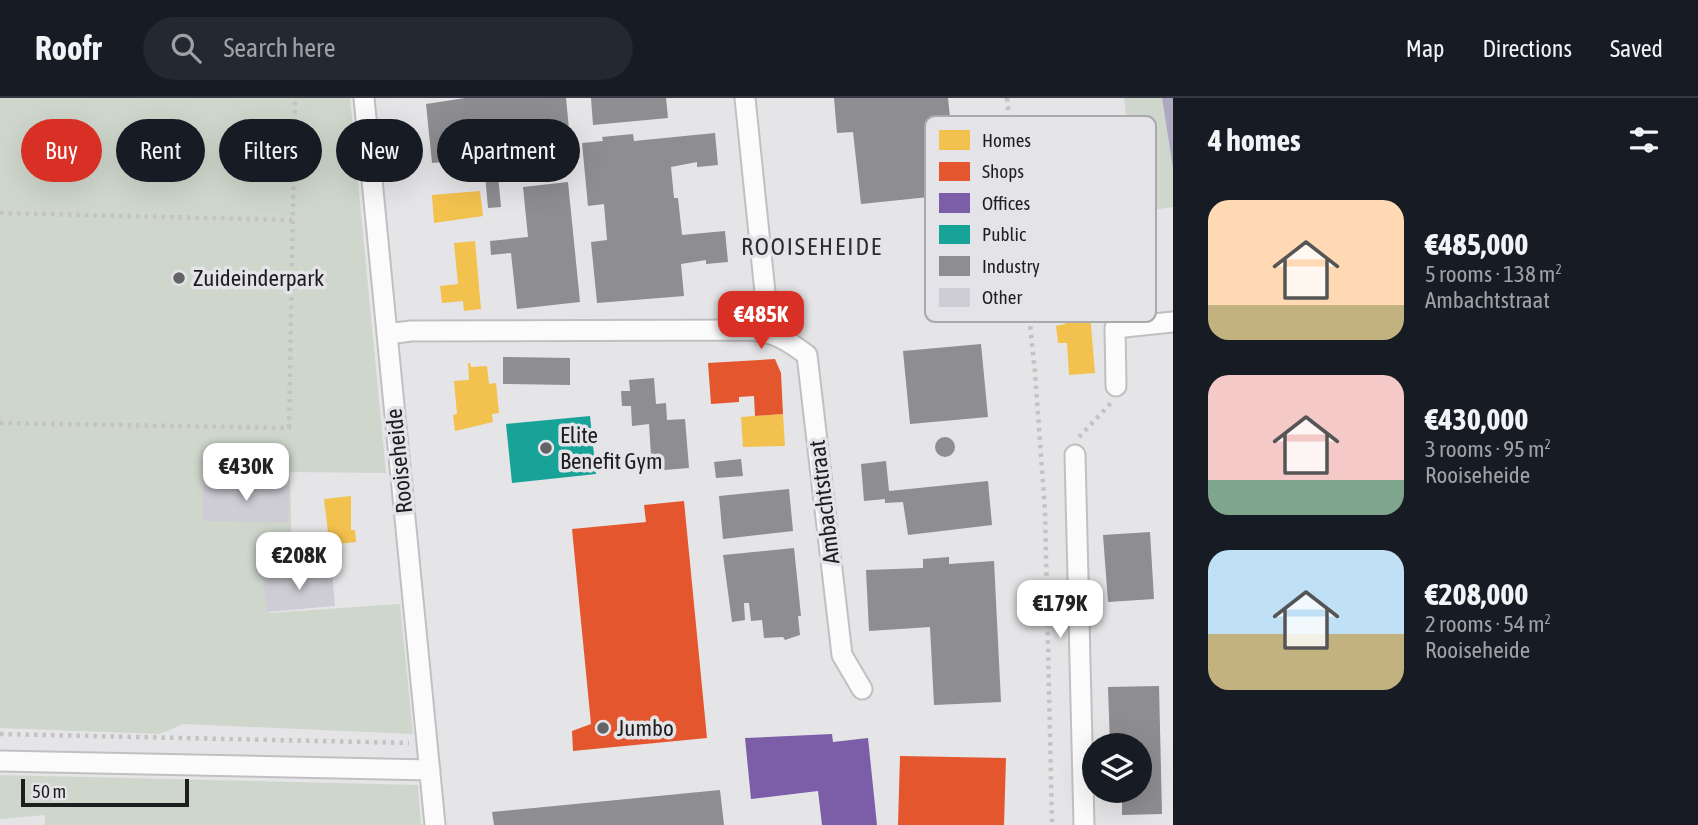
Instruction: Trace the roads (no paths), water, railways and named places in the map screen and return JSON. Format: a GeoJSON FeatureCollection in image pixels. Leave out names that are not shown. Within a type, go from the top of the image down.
{"type":"FeatureCollection","features":[{"type":"Feature","properties":{"kind":"street","name":"Rooiseheide"},"geometry":{"type":"LineString","coordinates":[[364,98],[435,825]]}},
{"type":"Feature","properties":{"kind":"street"},"geometry":{"type":"LineString","coordinates":[[387,334],[411,331],[769,331],[745,98]]}},
{"type":"Feature","properties":{"kind":"street"},"geometry":{"type":"LineString","coordinates":[[1116,386],[1115,328],[1173,322]]}},
{"type":"Feature","properties":{"kind":"street","name":"Ambachtstraat"},"geometry":{"type":"LineString","coordinates":[[769,331],[807,355],[842,655],[862,689]]}},
{"type":"Feature","properties":{"kind":"street"},"geometry":{"type":"LineString","coordinates":[[1075,455],[1084,825]]}},
{"type":"Feature","properties":{"kind":"street"},"geometry":{"type":"LineString","coordinates":[[0,761],[430,770]]}},
{"type":"Feature","properties":{"kind":"place","name":"Zuideinderpark"},"geometry":{"type":"Point","coordinates":[179,278]}},
{"type":"Feature","properties":{"kind":"place","name":"Elite Benefit Gym"},"geometry":{"type":"Point","coordinates":[546,448]}},
{"type":"Feature","properties":{"kind":"place","name":"Jumbo"},"geometry":{"type":"Point","coordinates":[603,728]}},
{"type":"Feature","properties":{"kind":"district","name":"ROOISEHEIDE"},"geometry":{"type":"Point","coordinates":[812,246]}}]}
